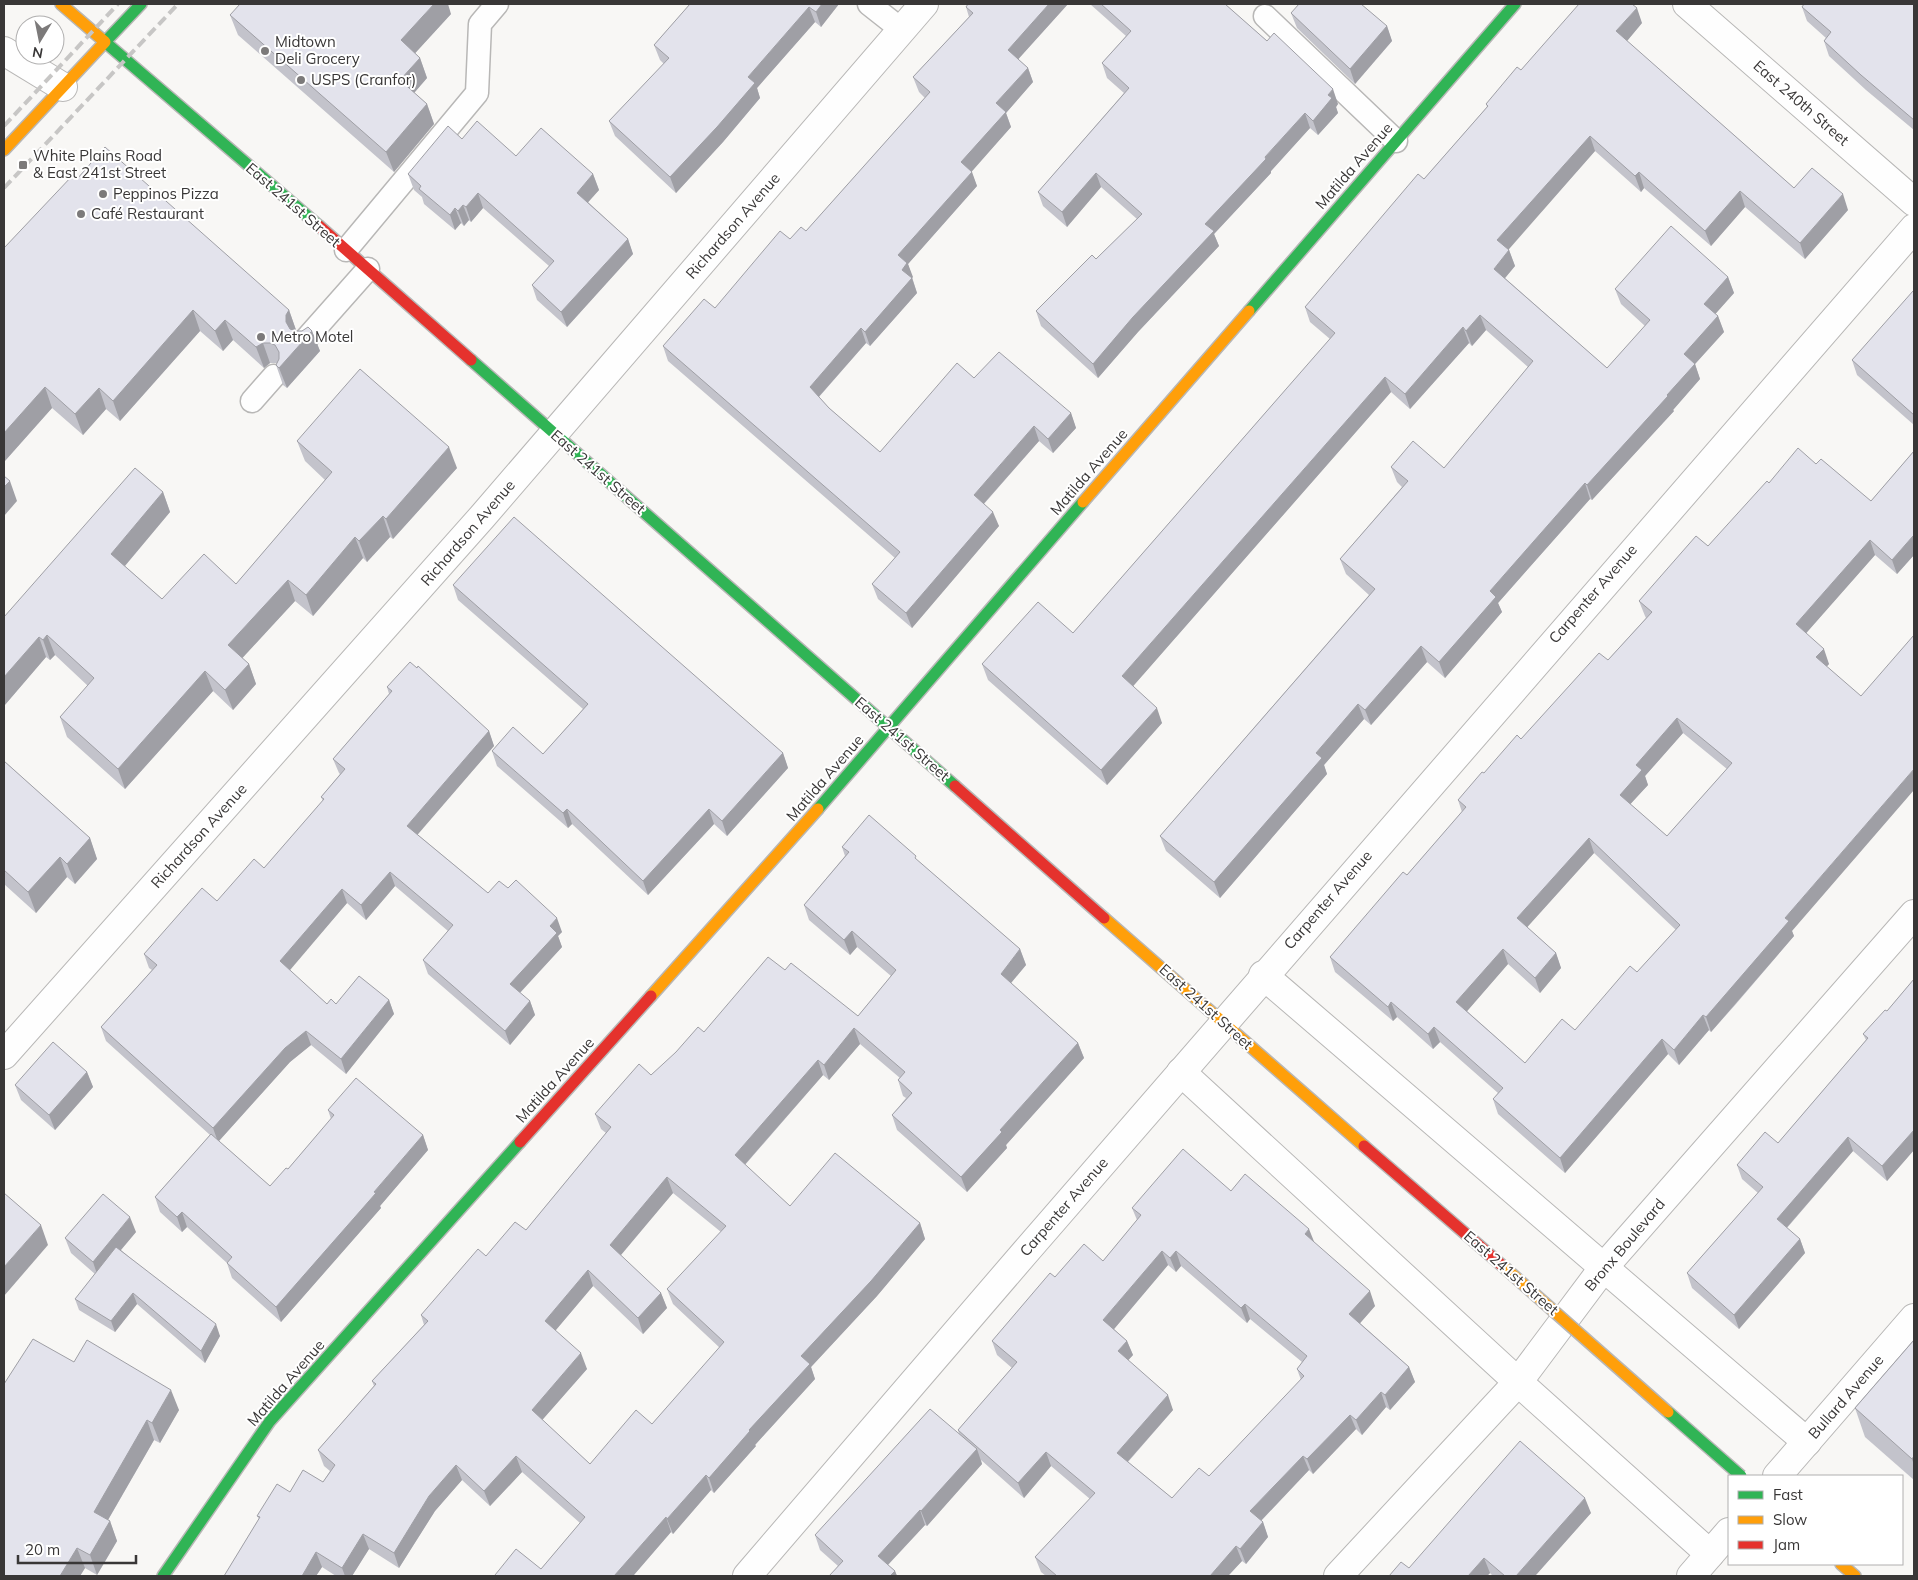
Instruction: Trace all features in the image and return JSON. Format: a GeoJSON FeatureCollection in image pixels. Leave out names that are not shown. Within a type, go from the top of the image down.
{"type":"FeatureCollection","features":[{"type":"Feature","properties":{"kind":"street","name":"East 241st Street"},"geometry":{"type":"LineString","coordinates":[[61,4],[368,269],[1222,1022],[1740,1475]]}},
{"type":"Feature","properties":{"kind":"street"},"geometry":{"type":"LineString","coordinates":[[4,150],[141,4]]}},
{"type":"Feature","properties":{"kind":"street","name":"Richardson Avenue"},"geometry":{"type":"LineString","coordinates":[[4,1055],[476,525],[924,4]]}},
{"type":"Feature","properties":{"kind":"street","name":"Matilda Avenue"},"geometry":{"type":"LineString","coordinates":[[163,1576],[270,1421],[842,783],[1515,4]]}},
{"type":"Feature","properties":{"kind":"street","name":"East 240th Street"},"geometry":{"type":"LineString","coordinates":[[1687,4],[1914,202]]}},
{"type":"Feature","properties":{"kind":"street"},"geometry":{"type":"LineString","coordinates":[[4,51],[63,86]]}},
{"type":"Feature","properties":{"kind":"street","name":"Carpenter Avenue"},"geometry":{"type":"LineString","coordinates":[[747,1576],[1222,1022],[1914,228]]}},
{"type":"Feature","properties":{"kind":"street","name":"Bronx Boulevard"},"geometry":{"type":"LineString","coordinates":[[1338,1576],[1518,1382],[1604,1267],[1914,914]]}},
{"type":"Feature","properties":{"kind":"street"},"geometry":{"type":"LineString","coordinates":[[1263,975],[1806,1442]]}},
{"type":"Feature","properties":{"kind":"street"},"geometry":{"type":"LineString","coordinates":[[1181,1072],[1518,1382],[1710,1554]]}},
{"type":"Feature","properties":{"kind":"street","name":"Bullard Avenue"},"geometry":{"type":"LineString","coordinates":[[1778,1475],[1914,1318]]}},
{"type":"Feature","properties":{"kind":"street"},"geometry":{"type":"LineString","coordinates":[[1690,1576],[1728,1533]]}},
{"type":"Feature","properties":{"kind":"street"},"geometry":{"type":"LineString","coordinates":[[1841,1565],[1855,1576]]}},
{"type":"Feature","properties":{"kind":"lane"},"geometry":{"type":"LineString","coordinates":[[346,250],[476,93],[480,24],[497,4]]}},
{"type":"Feature","properties":{"kind":"lane"},"geometry":{"type":"LineString","coordinates":[[869,4],[902,30]]}},
{"type":"Feature","properties":{"kind":"lane"},"geometry":{"type":"LineString","coordinates":[[1266,16],[1396,140]]}},
{"type":"Feature","properties":{"kind":"lane"},"geometry":{"type":"LineString","coordinates":[[306,339],[368,269]]}},
{"type":"Feature","properties":{"kind":"lane"},"geometry":{"type":"LineString","coordinates":[[252,401],[274,376]]}},
{"type":"Feature","properties":{"kind":"building"},"geometry":{"type":"Polygon","coordinates":[[[240,4],[434,4],[401,40],[420,58],[400,80],[427,104],[386,152],[230,15],[240,4]]]}},
{"type":"Feature","properties":{"kind":"building"},"geometry":{"type":"Polygon","coordinates":[[[690,4],[822,4],[816,12],[809,7],[748,77],[755,83],[670,177],[609,121],[669,58],[654,45],[690,4]]]}},
{"type":"Feature","properties":{"kind":"building"},"geometry":{"type":"Polygon","coordinates":[[[968,4],[1049,4],[1008,50],[1028,68],[996,103],[1006,112],[961,162],[972,172],[898,255],[907,263],[902,270],[912,278],[865,332],[861,328],[810,387],[829,408],[880,452],[957,363],[974,378],[999,352],[1071,413],[1048,439],[1034,426],[974,495],[993,512],[906,613],[872,584],[900,552],[663,346],[704,299],[715,308],[780,231],[790,239],[801,227],[806,231],[930,92],[913,77],[973,13],[966,7],[968,4]]]}},
{"type":"Feature","properties":{"kind":"building"},"geometry":{"type":"Polygon","coordinates":[[[1101,4],[1225,4],[1267,41],[1274,33],[1333,89],[1328,95],[1332,98],[1313,121],[1305,113],[1265,157],[1266,159],[1205,224],[1214,231],[1133,317],[1093,364],[1036,311],[1092,255],[1096,259],[1142,214],[1096,173],[1062,212],[1038,192],[1129,88],[1102,63],[1131,31],[1101,4]]]}},
{"type":"Feature","properties":{"kind":"building"},"geometry":{"type":"Polygon","coordinates":[[[1299,4],[1361,4],[1387,26],[1350,69],[1291,13],[1299,4]]]}},
{"type":"Feature","properties":{"kind":"building"},"geometry":{"type":"Polygon","coordinates":[[[1579,4],[1632,4],[1637,8],[1616,31],[1794,188],[1812,168],[1843,194],[1800,243],[1740,191],[1705,231],[1639,172],[1635,176],[1590,136],[1497,240],[1509,250],[1494,269],[1607,368],[1650,320],[1615,289],[1671,226],[1728,277],[1704,304],[1718,316],[1684,354],[1695,364],[1587,485],[1585,483],[1490,591],[1496,597],[1439,662],[1421,646],[1365,710],[1358,704],[1316,753],[1322,758],[1214,882],[1160,836],[1375,589],[1340,559],[1408,481],[1391,467],[1413,441],[1444,468],[1533,361],[1480,315],[1466,331],[1463,327],[1405,394],[1385,377],[1122,676],[1157,708],[1101,770],[982,664],[1038,602],[1073,633],[1335,333],[1305,307],[1418,174],[1424,179],[1488,106],[1486,104],[1517,67],[1521,70],[1579,4]]]}},
{"type":"Feature","properties":{"kind":"building"},"geometry":{"type":"Polygon","coordinates":[[[1804,4],[1914,4],[1914,120],[1824,41],[1831,32],[1802,7],[1804,4]]]}},
{"type":"Feature","properties":{"kind":"building"},"geometry":{"type":"Polygon","coordinates":[[[477,121],[516,156],[541,128],[593,174],[577,193],[628,239],[561,312],[532,285],[554,261],[478,193],[466,207],[463,205],[458,211],[455,208],[450,215],[419,189],[421,186],[408,174],[448,126],[462,139],[477,121]]]}},
{"type":"Feature","properties":{"kind":"building"},"geometry":{"type":"Polygon","coordinates":[[[105,147],[289,310],[286,315],[286,322],[290,329],[302,331],[308,327],[312,331],[279,368],[276,365],[279,359],[279,352],[275,345],[263,343],[256,347],[225,320],[215,331],[193,310],[113,401],[99,388],[75,414],[45,387],[4,433],[4,248],[73,175],[77,179],[105,147]]]}},
{"type":"Feature","properties":{"kind":"building"},"geometry":{"type":"Polygon","coordinates":[[[1914,292],[1914,415],[1852,360],[1914,292]]]}},
{"type":"Feature","properties":{"kind":"building"},"geometry":{"type":"Polygon","coordinates":[[[360,369],[449,447],[386,519],[383,516],[359,541],[355,537],[306,595],[288,580],[228,645],[249,664],[225,690],[205,671],[118,769],[60,717],[94,678],[47,635],[43,640],[39,637],[4,677],[4,617],[135,468],[163,492],[111,554],[162,599],[204,554],[236,584],[332,472],[297,441],[360,369]]]}},
{"type":"Feature","properties":{"kind":"building"},"geometry":{"type":"Polygon","coordinates":[[[1798,448],[1816,464],[1821,459],[1871,501],[1914,451],[1914,538],[1913,536],[1892,560],[1870,540],[1796,624],[1824,649],[1816,657],[1861,696],[1914,635],[1914,769],[1785,918],[1789,921],[1706,1017],[1703,1015],[1674,1050],[1662,1039],[1560,1158],[1493,1099],[1503,1088],[1434,1027],[1428,1034],[1391,1002],[1388,1007],[1330,957],[1403,872],[1407,875],[1466,807],[1458,800],[1482,772],[1484,773],[1517,735],[1521,739],[1599,653],[1608,660],[1652,612],[1639,601],[1696,536],[1708,546],[1767,481],[1769,483],[1798,448]],[[1677,718],[1636,765],[1642,770],[1620,795],[1667,836],[1732,763],[1677,718]],[[1589,838],[1517,918],[1556,953],[1535,978],[1503,949],[1456,1002],[1525,1063],[1562,1019],[1575,1030],[1630,966],[1637,972],[1680,925],[1589,838]]]}},
{"type":"Feature","properties":{"kind":"building"},"geometry":{"type":"Polygon","coordinates":[[[4,476],[10,481],[4,487],[4,476]]]}},
{"type":"Feature","properties":{"kind":"building"},"geometry":{"type":"Polygon","coordinates":[[[514,517],[783,753],[722,821],[709,809],[643,881],[567,809],[563,813],[492,751],[513,727],[543,754],[588,704],[453,585],[514,517]]]}},
{"type":"Feature","properties":{"kind":"building"},"geometry":{"type":"Polygon","coordinates":[[[410,662],[417,668],[418,666],[489,731],[407,826],[488,893],[499,881],[508,888],[516,880],[557,918],[550,926],[557,933],[510,984],[530,1001],[505,1031],[423,960],[453,925],[390,872],[361,905],[342,889],[280,961],[327,1004],[331,999],[336,1004],[359,976],[389,1000],[341,1059],[306,1031],[285,1048],[213,1128],[101,1027],[157,965],[144,954],[202,888],[217,901],[254,859],[264,868],[324,799],[321,797],[345,769],[333,759],[392,691],[387,687],[410,662]]]}},
{"type":"Feature","properties":{"kind":"building"},"geometry":{"type":"Polygon","coordinates":[[[4,761],[90,838],[67,864],[60,857],[28,892],[4,870],[4,761]]]}},
{"type":"Feature","properties":{"kind":"building"},"geometry":{"type":"Polygon","coordinates":[[[869,815],[916,856],[915,858],[1020,949],[1001,974],[1078,1043],[1000,1130],[1002,1132],[961,1177],[892,1115],[912,1093],[898,1080],[905,1072],[854,1028],[824,1065],[818,1060],[735,1155],[790,1206],[835,1153],[920,1223],[871,1281],[801,1356],[810,1364],[749,1430],[709,1478],[706,1475],[614,1576],[495,1575],[516,1549],[541,1569],[585,1517],[516,1456],[484,1491],[456,1465],[429,1496],[394,1553],[363,1534],[342,1568],[316,1552],[302,1576],[224,1576],[260,1517],[257,1516],[277,1484],[290,1492],[303,1470],[323,1482],[335,1465],[318,1450],[376,1384],[372,1381],[428,1321],[421,1315],[478,1249],[486,1256],[515,1222],[526,1230],[611,1127],[595,1114],[639,1064],[651,1075],[676,1052],[698,1027],[704,1032],[768,957],[785,970],[791,963],[858,1016],[896,970],[852,931],[844,940],[804,905],[849,852],[842,847],[869,815]],[[667,1177],[610,1245],[661,1293],[638,1318],[588,1270],[545,1321],[581,1353],[532,1410],[590,1464],[636,1410],[652,1424],[724,1342],[667,1289],[726,1226],[667,1177]]]}},
{"type":"Feature","properties":{"kind":"building"},"geometry":{"type":"Polygon","coordinates":[[[1914,979],[1914,1130],[1882,1166],[1848,1137],[1777,1219],[1800,1239],[1734,1315],[1687,1273],[1763,1187],[1737,1165],[1765,1132],[1778,1143],[1868,1038],[1863,1034],[1885,1010],[1887,1011],[1914,979]]]}},
{"type":"Feature","properties":{"kind":"building"},"geometry":{"type":"Polygon","coordinates":[[[53,1042],[87,1072],[49,1115],[15,1085],[53,1042]]]}},
{"type":"Feature","properties":{"kind":"building"},"geometry":{"type":"Polygon","coordinates":[[[356,1078],[423,1135],[374,1192],[376,1193],[276,1307],[227,1263],[232,1257],[182,1212],[177,1217],[155,1197],[211,1134],[270,1186],[286,1168],[288,1169],[334,1115],[328,1110],[356,1078]]]}},
{"type":"Feature","properties":{"kind":"building"},"geometry":{"type":"Polygon","coordinates":[[[1183,1149],[1231,1191],[1245,1174],[1309,1229],[1305,1234],[1370,1291],[1349,1314],[1409,1367],[1385,1395],[1381,1392],[1356,1420],[1350,1415],[1307,1459],[1303,1456],[1250,1511],[1263,1522],[1240,1549],[1236,1546],[1210,1576],[1057,1576],[1035,1557],[1095,1493],[1046,1452],[1018,1483],[958,1430],[1017,1362],[992,1341],[1050,1273],[1055,1277],[1084,1244],[1103,1261],[1141,1215],[1132,1208],[1183,1149]],[[1162,1251],[1103,1320],[1127,1341],[1118,1351],[1168,1395],[1117,1453],[1172,1498],[1199,1468],[1209,1476],[1304,1376],[1297,1369],[1307,1356],[1245,1304],[1241,1308],[1176,1251],[1170,1258],[1162,1251]]]}},
{"type":"Feature","properties":{"kind":"building"},"geometry":{"type":"Polygon","coordinates":[[[4,1193],[41,1225],[4,1267],[4,1193]]]}},
{"type":"Feature","properties":{"kind":"building"},"geometry":{"type":"Polygon","coordinates":[[[103,1194],[130,1217],[93,1262],[65,1238],[103,1194]]]}},
{"type":"Feature","properties":{"kind":"building"},"geometry":{"type":"Polygon","coordinates":[[[116,1247],[216,1324],[201,1351],[133,1293],[111,1321],[75,1299],[116,1247]]]}},
{"type":"Feature","properties":{"kind":"building"},"geometry":{"type":"Polygon","coordinates":[[[33,1339],[74,1362],[87,1340],[171,1390],[152,1423],[147,1420],[94,1512],[110,1521],[90,1555],[77,1548],[60,1576],[4,1576],[4,1384],[33,1339]]]}},
{"type":"Feature","properties":{"kind":"building"},"geometry":{"type":"Polygon","coordinates":[[[1914,1340],[1914,1456],[1912,1459],[1855,1408],[1914,1340]]]}},
{"type":"Feature","properties":{"kind":"building"},"geometry":{"type":"Polygon","coordinates":[[[930,1409],[977,1449],[878,1556],[895,1571],[890,1576],[829,1576],[843,1561],[815,1535],[930,1409]]]}},
{"type":"Feature","properties":{"kind":"building"},"geometry":{"type":"Polygon","coordinates":[[[1520,1441],[1585,1498],[1516,1576],[1505,1576],[1484,1558],[1468,1576],[1389,1576],[1401,1562],[1409,1568],[1520,1441]]]}},
{"type":"Feature","properties":{"kind":"railway"},"geometry":{"type":"LineString","coordinates":[[4,126],[118,4]]}},
{"type":"Feature","properties":{"kind":"railway"},"geometry":{"type":"LineString","coordinates":[[4,188],[178,4]]}},
{"type":"Feature","properties":{"kind":"traffic: fast"},"geometry":{"type":"LineString","coordinates":[[141,4],[105,42],[319,226]]}},
{"type":"Feature","properties":{"kind":"traffic: fast"},"geometry":{"type":"LineString","coordinates":[[1249,311],[1515,4]]}},
{"type":"Feature","properties":{"kind":"traffic: fast"},"geometry":{"type":"LineString","coordinates":[[471,360],[955,786]]}},
{"type":"Feature","properties":{"kind":"traffic: fast"},"geometry":{"type":"LineString","coordinates":[[818,809],[1083,502]]}},
{"type":"Feature","properties":{"kind":"traffic: fast"},"geometry":{"type":"LineString","coordinates":[[163,1576],[270,1421],[520,1142]]}},
{"type":"Feature","properties":{"kind":"traffic: fast"},"geometry":{"type":"LineString","coordinates":[[1668,1412],[1740,1475]]}},
{"type":"Feature","properties":{"kind":"traffic: slow"},"geometry":{"type":"LineString","coordinates":[[4,150],[105,42],[61,4]]}},
{"type":"Feature","properties":{"kind":"traffic: slow"},"geometry":{"type":"LineString","coordinates":[[1083,502],[1249,311]]}},
{"type":"Feature","properties":{"kind":"traffic: slow"},"geometry":{"type":"LineString","coordinates":[[651,996],[818,809]]}},
{"type":"Feature","properties":{"kind":"traffic: slow"},"geometry":{"type":"LineString","coordinates":[[1104,918],[1364,1146]]}},
{"type":"Feature","properties":{"kind":"traffic: slow"},"geometry":{"type":"LineString","coordinates":[[1505,1268],[1668,1412]]}},
{"type":"Feature","properties":{"kind":"traffic: slow"},"geometry":{"type":"LineString","coordinates":[[1842,1565],[1855,1576]]}},
{"type":"Feature","properties":{"kind":"traffic: jam"},"geometry":{"type":"LineString","coordinates":[[319,226],[471,360]]}},
{"type":"Feature","properties":{"kind":"traffic: jam"},"geometry":{"type":"LineString","coordinates":[[955,786],[1104,918]]}},
{"type":"Feature","properties":{"kind":"traffic: jam"},"geometry":{"type":"LineString","coordinates":[[520,1142],[651,996]]}},
{"type":"Feature","properties":{"kind":"traffic: jam"},"geometry":{"type":"LineString","coordinates":[[1364,1146],[1505,1268]]}},
{"type":"Feature","properties":{"kind":"place","name":"Midtown Deli Grocery"},"geometry":{"type":"Point","coordinates":[265,51]}},
{"type":"Feature","properties":{"kind":"place","name":"USPS (Cranfor)"},"geometry":{"type":"Point","coordinates":[301,80]}},
{"type":"Feature","properties":{"kind":"place","name":"White Plains Road & East 241st Street"},"geometry":{"type":"Point","coordinates":[23,165]}},
{"type":"Feature","properties":{"kind":"place","name":"Peppinos Pizza"},"geometry":{"type":"Point","coordinates":[103,194]}},
{"type":"Feature","properties":{"kind":"place","name":"Café Restaurant"},"geometry":{"type":"Point","coordinates":[81,214]}},
{"type":"Feature","properties":{"kind":"place","name":"Metro Motel"},"geometry":{"type":"Point","coordinates":[261,337]}}]}
